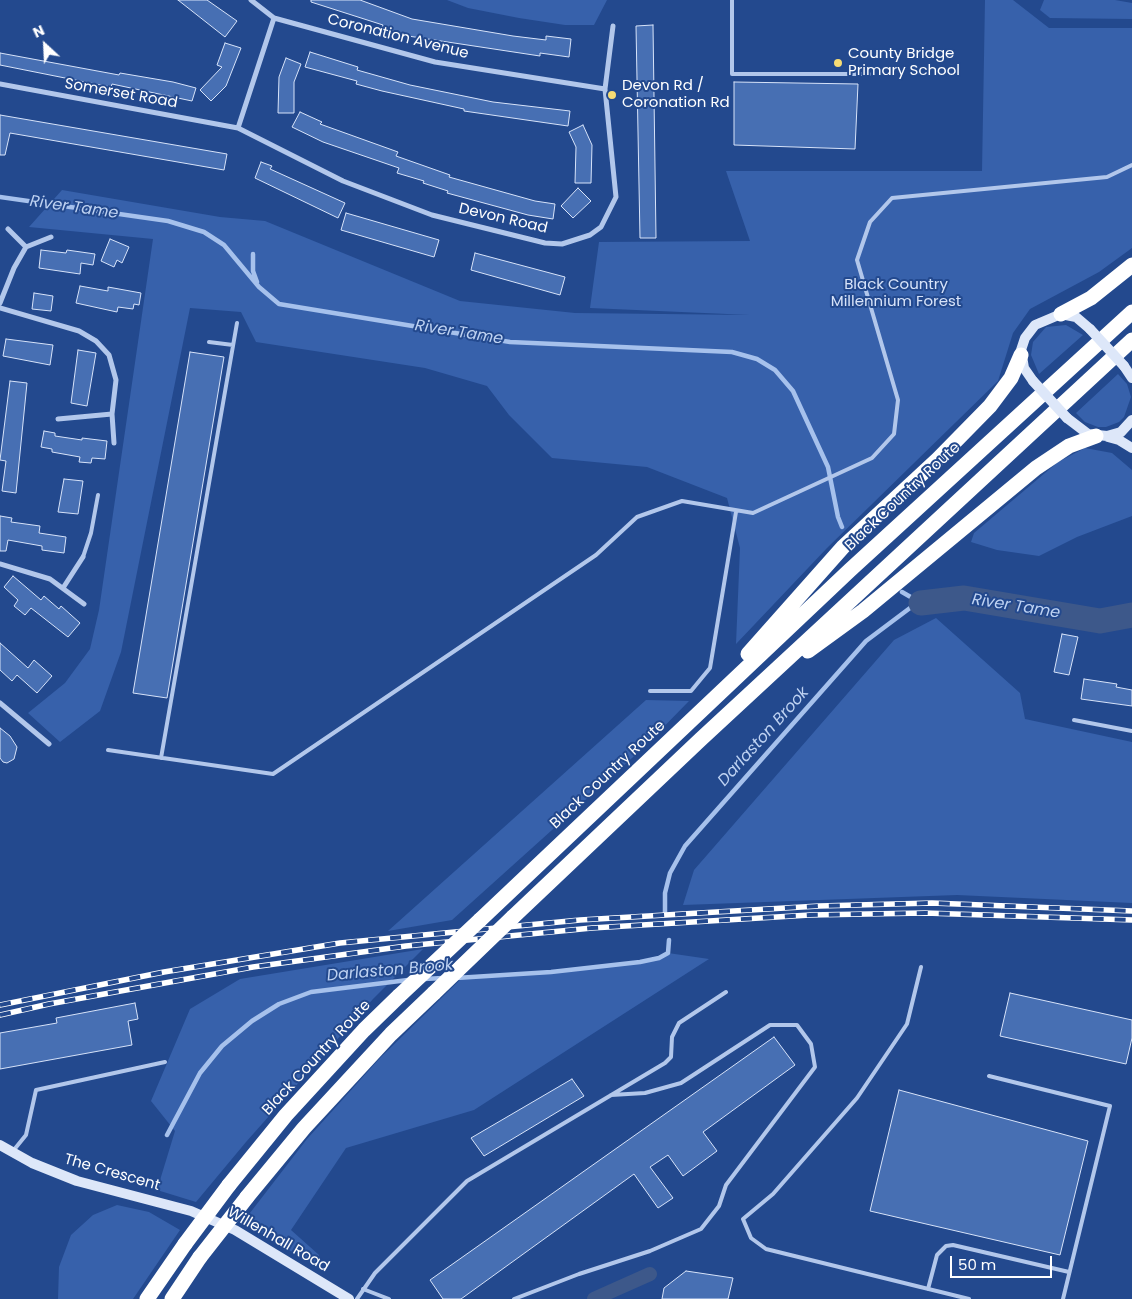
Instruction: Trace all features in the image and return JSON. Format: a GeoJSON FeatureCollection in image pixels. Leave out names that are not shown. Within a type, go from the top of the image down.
{"type":"FeatureCollection","features":[{"type":"Feature","properties":{"kind":"highway"},"geometry":{"type":"LineString","coordinates":[[1060,314],[1091,298],[1132,265]]}},
{"type":"Feature","properties":{"kind":"highway","name":"Black Country Route"},"geometry":{"type":"LineString","coordinates":[[147,1299],[184,1244],[229,1185],[286,1115],[364,1030],[850,570],[1132,312]]}},
{"type":"Feature","properties":{"kind":"highway"},"geometry":{"type":"LineString","coordinates":[[172,1299],[200,1257],[247,1197],[310,1121],[391,1034],[742,702],[1132,340]]}},
{"type":"Feature","properties":{"kind":"highway"},"geometry":{"type":"LineString","coordinates":[[684,726],[843,547],[938,459],[990,406],[1011,378],[1021,355]]}},
{"type":"Feature","properties":{"kind":"highway"},"geometry":{"type":"LineString","coordinates":[[742,702],[863,611],[1036,468],[1069,446],[1101,436]]}},
{"type":"Feature","properties":{"kind":"street","name":"Coronation Avenue"},"geometry":{"type":"LineString","coordinates":[[250,0],[274,18],[435,62],[605,88]]}},
{"type":"Feature","properties":{"kind":"street"},"geometry":{"type":"LineString","coordinates":[[238,128],[274,18]]}},
{"type":"Feature","properties":{"kind":"street","name":"Devon Road"},"geometry":{"type":"LineString","coordinates":[[238,128],[343,180],[432,215],[545,243],[562,244],[590,235],[601,227],[616,197],[605,88],[613,26]]}},
{"type":"Feature","properties":{"kind":"street","name":"Somerset Road"},"geometry":{"type":"LineString","coordinates":[[0,84],[238,128]]}},
{"type":"Feature","properties":{"kind":"street"},"geometry":{"type":"LineString","coordinates":[[8,229],[26,247]]}},
{"type":"Feature","properties":{"kind":"street"},"geometry":{"type":"LineString","coordinates":[[0,303],[14,268],[26,247],[51,237]]}},
{"type":"Feature","properties":{"kind":"street"},"geometry":{"type":"LineString","coordinates":[[0,308],[79,331],[96,341],[110,355],[116,380],[112,414],[114,443]]}},
{"type":"Feature","properties":{"kind":"street"},"geometry":{"type":"LineString","coordinates":[[1132,378],[1124,366],[1090,329],[1076,317],[1060,314],[1035,325],[1025,338],[1021,355],[1024,368],[1033,381],[1067,418],[1080,430],[1119,440],[1132,448]]}},
{"type":"Feature","properties":{"kind":"street"},"geometry":{"type":"LineString","coordinates":[[58,419],[112,414]]}},
{"type":"Feature","properties":{"kind":"street"},"geometry":{"type":"LineString","coordinates":[[1101,436],[1121,432],[1132,420]]}},
{"type":"Feature","properties":{"kind":"street"},"geometry":{"type":"LineString","coordinates":[[63,588],[83,557]]}},
{"type":"Feature","properties":{"kind":"street"},"geometry":{"type":"LineString","coordinates":[[0,564],[42,575],[84,604]]}},
{"type":"Feature","properties":{"kind":"street"},"geometry":{"type":"LineString","coordinates":[[0,703],[49,744]]}},
{"type":"Feature","properties":{"kind":"street","name":"The Crescent"},"geometry":{"type":"LineString","coordinates":[[0,1145],[32,1163],[78,1181],[191,1211]]}},
{"type":"Feature","properties":{"kind":"street","name":"Willenhall Road"},"geometry":{"type":"LineString","coordinates":[[191,1211],[235,1230],[349,1299]]}},
{"type":"Feature","properties":{"kind":"lane"},"geometry":{"type":"LineString","coordinates":[[732,0],[732,74],[869,74]]}},
{"type":"Feature","properties":{"kind":"lane"},"geometry":{"type":"LineString","coordinates":[[108,750],[273,774],[596,554],[637,518],[682,501],[736,512],[754,513],[872,458],[894,434],[898,400],[857,260],[870,222],[892,198],[1107,177],[1132,165]]}},
{"type":"Feature","properties":{"kind":"lane"},"geometry":{"type":"LineString","coordinates":[[161,758],[237,323]]}},
{"type":"Feature","properties":{"kind":"lane"},"geometry":{"type":"LineString","coordinates":[[209,342],[233,344]]}},
{"type":"Feature","properties":{"kind":"lane"},"geometry":{"type":"LineString","coordinates":[[83,557],[91,532],[98,495]]}},
{"type":"Feature","properties":{"kind":"lane"},"geometry":{"type":"LineString","coordinates":[[650,692],[691,691],[710,668],[736,512]]}},
{"type":"Feature","properties":{"kind":"lane"},"geometry":{"type":"LineString","coordinates":[[1074,720],[1132,732]]}},
{"type":"Feature","properties":{"kind":"lane"},"geometry":{"type":"LineString","coordinates":[[921,966],[907,1024],[857,1098],[773,1194],[743,1219],[751,1238],[766,1249],[969,1299]]}},
{"type":"Feature","properties":{"kind":"lane"},"geometry":{"type":"LineString","coordinates":[[357,1299],[375,1273],[467,1181],[665,1063],[671,1057],[672,1037],[679,1023],[726,992]]}},
{"type":"Feature","properties":{"kind":"lane"},"geometry":{"type":"LineString","coordinates":[[514,1299],[579,1274],[650,1251],[701,1229],[719,1206],[726,1185],[814,1067],[811,1044],[797,1025],[770,1025],[681,1083],[646,1094],[611,1096]]}},
{"type":"Feature","properties":{"kind":"lane"},"geometry":{"type":"LineString","coordinates":[[12,1152],[26,1135],[36,1090],[164,1062]]}},
{"type":"Feature","properties":{"kind":"lane"},"geometry":{"type":"LineString","coordinates":[[989,1076],[1110,1106],[1063,1299]]}},
{"type":"Feature","properties":{"kind":"lane"},"geometry":{"type":"LineString","coordinates":[[928,1289],[937,1255],[946,1246],[953,1244],[1070,1272]]}},
{"type":"Feature","properties":{"kind":"lane"},"geometry":{"type":"LineString","coordinates":[[363,1289],[389,1299]]}},
{"type":"Feature","properties":{"kind":"green space"},"geometry":{"type":"Polygon","coordinates":[[[447,0],[607,0],[594,25],[565,25],[468,8],[447,0]]]}},
{"type":"Feature","properties":{"kind":"green space","name":"Black Country Millennium Forest"},"geometry":{"type":"Polygon","coordinates":[[[985,0],[1013,0],[1049,28],[1132,28],[1132,248],[1099,272],[1030,309],[1013,333],[998,381],[827,548],[736,644],[740,548],[727,498],[647,467],[552,458],[509,415],[487,386],[425,368],[256,342],[241,312],[190,308],[121,652],[100,711],[60,742],[28,713],[65,683],[90,649],[99,610],[153,239],[29,227],[62,190],[220,217],[265,221],[460,301],[575,313],[750,315],[590,308],[599,242],[750,241],[726,171],[982,171],[985,0]]]}},
{"type":"Feature","properties":{"kind":"green space"},"geometry":{"type":"Polygon","coordinates":[[[1044,0],[1115,0],[1132,3],[1132,19],[1050,18],[1040,10],[1044,0]]]}},
{"type":"Feature","properties":{"kind":"green space"},"geometry":{"type":"Polygon","coordinates":[[[1066,325],[1083,335],[1039,374],[1031,355],[1033,342],[1046,327],[1066,325]]]}},
{"type":"Feature","properties":{"kind":"green space"},"geometry":{"type":"Polygon","coordinates":[[[1118,374],[1127,384],[1131,397],[1124,417],[1119,422],[1106,427],[1098,427],[1085,422],[1076,413],[1118,374]]]}},
{"type":"Feature","properties":{"kind":"green space"},"geometry":{"type":"Polygon","coordinates":[[[1085,448],[1112,453],[1132,470],[1132,516],[1077,537],[1039,556],[997,550],[971,542],[974,533],[1058,462],[1085,448]]]}},
{"type":"Feature","properties":{"kind":"green space"},"geometry":{"type":"Polygon","coordinates":[[[936,618],[1020,693],[1025,719],[1132,742],[1132,903],[957,895],[683,905],[694,870],[894,640],[936,618]]]}},
{"type":"Feature","properties":{"kind":"green space"},"geometry":{"type":"Polygon","coordinates":[[[646,700],[689,701],[642,749],[452,920],[388,931],[646,700]]]}},
{"type":"Feature","properties":{"kind":"green space"},"geometry":{"type":"Polygon","coordinates":[[[423,949],[373,999],[246,1142],[196,1202],[157,1190],[175,1131],[151,1101],[190,1009],[240,979],[423,949]]]}},
{"type":"Feature","properties":{"kind":"green space"},"geometry":{"type":"Polygon","coordinates":[[[668,953],[709,959],[474,1110],[346,1148],[291,1230],[319,1255],[320,1269],[243,1222],[307,1139],[380,1058],[463,977],[551,972],[640,962],[659,958],[668,953]]]}},
{"type":"Feature","properties":{"kind":"green space"},"geometry":{"type":"Polygon","coordinates":[[[117,1205],[149,1212],[180,1230],[133,1299],[58,1299],[59,1267],[71,1235],[93,1215],[117,1205]]]}},
{"type":"Feature","properties":{"kind":"building"},"geometry":{"type":"Polygon","coordinates":[[[178,0],[207,0],[237,21],[225,37],[178,0]]]}},
{"type":"Feature","properties":{"kind":"building"},"geometry":{"type":"Polygon","coordinates":[[[311,0],[360,0],[412,19],[513,36],[546,40],[546,36],[571,39],[569,57],[540,53],[540,56],[408,36],[382,27],[383,25],[311,2],[311,0]]]}},
{"type":"Feature","properties":{"kind":"building"},"geometry":{"type":"Polygon","coordinates":[[[653,25],[656,238],[640,238],[636,26],[653,25]]]}},
{"type":"Feature","properties":{"kind":"building"},"geometry":{"type":"Polygon","coordinates":[[[225,43],[241,48],[226,86],[211,101],[200,90],[222,67],[217,65],[225,43]]]}},
{"type":"Feature","properties":{"kind":"building"},"geometry":{"type":"Polygon","coordinates":[[[310,52],[358,67],[357,70],[410,85],[493,102],[570,111],[568,126],[464,111],[464,109],[356,84],[357,81],[305,67],[310,52]]]}},
{"type":"Feature","properties":{"kind":"building"},"geometry":{"type":"Polygon","coordinates":[[[0,53],[119,75],[120,73],[173,82],[196,88],[192,101],[112,84],[111,87],[0,65],[0,53]]]}},
{"type":"Feature","properties":{"kind":"building"},"geometry":{"type":"Polygon","coordinates":[[[286,58],[301,64],[294,82],[294,113],[278,113],[279,77],[286,58]]]}},
{"type":"Feature","properties":{"kind":"building"},"geometry":{"type":"Polygon","coordinates":[[[734,82],[858,84],[855,149],[734,145],[734,82]]]}},
{"type":"Feature","properties":{"kind":"building"},"geometry":{"type":"Polygon","coordinates":[[[300,112],[322,122],[320,124],[398,152],[396,156],[450,175],[449,177],[535,201],[555,204],[553,219],[528,215],[447,193],[448,191],[423,183],[424,181],[397,173],[399,168],[323,142],[292,127],[300,112]]]}},
{"type":"Feature","properties":{"kind":"building"},"geometry":{"type":"Polygon","coordinates":[[[0,115],[227,154],[224,170],[10,133],[5,155],[0,155],[0,115]]]}},
{"type":"Feature","properties":{"kind":"building"},"geometry":{"type":"Polygon","coordinates":[[[583,125],[592,145],[591,183],[575,183],[576,147],[569,132],[583,125]]]}},
{"type":"Feature","properties":{"kind":"building"},"geometry":{"type":"Polygon","coordinates":[[[261,162],[272,166],[270,169],[345,203],[338,218],[255,178],[261,162]]]}},
{"type":"Feature","properties":{"kind":"building"},"geometry":{"type":"Polygon","coordinates":[[[578,188],[591,201],[573,218],[561,206],[578,188]]]}},
{"type":"Feature","properties":{"kind":"building"},"geometry":{"type":"Polygon","coordinates":[[[346,213],[439,240],[434,257],[341,230],[346,213]]]}},
{"type":"Feature","properties":{"kind":"building"},"geometry":{"type":"Polygon","coordinates":[[[110,239],[129,247],[122,263],[117,260],[114,267],[101,261],[110,239]]]}},
{"type":"Feature","properties":{"kind":"building"},"geometry":{"type":"Polygon","coordinates":[[[41,250],[66,253],[67,250],[95,254],[93,265],[81,263],[80,274],[39,268],[41,250]]]}},
{"type":"Feature","properties":{"kind":"building"},"geometry":{"type":"Polygon","coordinates":[[[475,253],[565,277],[560,295],[471,270],[475,253]]]}},
{"type":"Feature","properties":{"kind":"building"},"geometry":{"type":"Polygon","coordinates":[[[80,286],[108,291],[108,287],[141,293],[139,305],[134,304],[133,309],[118,307],[117,312],[76,303],[80,286]]]}},
{"type":"Feature","properties":{"kind":"building"},"geometry":{"type":"Polygon","coordinates":[[[34,293],[53,296],[51,311],[32,309],[34,293]]]}},
{"type":"Feature","properties":{"kind":"building"},"geometry":{"type":"Polygon","coordinates":[[[6,339],[53,345],[50,365],[3,356],[6,339]]]}},
{"type":"Feature","properties":{"kind":"building"},"geometry":{"type":"Polygon","coordinates":[[[78,350],[96,353],[87,406],[71,403],[78,350]]]}},
{"type":"Feature","properties":{"kind":"building"},"geometry":{"type":"Polygon","coordinates":[[[190,352],[224,357],[167,698],[133,693],[190,352]]]}},
{"type":"Feature","properties":{"kind":"building"},"geometry":{"type":"Polygon","coordinates":[[[10,381],[27,383],[16,493],[2,491],[6,461],[0,460],[10,381]]]}},
{"type":"Feature","properties":{"kind":"building"},"geometry":{"type":"Polygon","coordinates":[[[44,431],[55,433],[55,436],[107,441],[105,459],[92,458],[91,463],[79,462],[80,457],[52,452],[52,449],[41,447],[44,431]]]}},
{"type":"Feature","properties":{"kind":"building"},"geometry":{"type":"Polygon","coordinates":[[[64,479],[83,481],[78,514],[58,512],[64,479]]]}},
{"type":"Feature","properties":{"kind":"building"},"geometry":{"type":"Polygon","coordinates":[[[0,516],[12,518],[11,522],[40,526],[39,533],[66,537],[64,553],[42,550],[42,546],[8,540],[6,551],[0,551],[0,516]]]}},
{"type":"Feature","properties":{"kind":"building"},"geometry":{"type":"Polygon","coordinates":[[[13,576],[41,600],[44,596],[59,609],[61,606],[80,623],[68,637],[31,608],[25,615],[14,606],[18,600],[4,587],[13,576]]]}},
{"type":"Feature","properties":{"kind":"building"},"geometry":{"type":"Polygon","coordinates":[[[1062,634],[1078,637],[1069,675],[1054,672],[1062,634]]]}},
{"type":"Feature","properties":{"kind":"building"},"geometry":{"type":"Polygon","coordinates":[[[0,643],[28,668],[34,660],[52,676],[37,693],[17,675],[12,681],[0,670],[0,643]]]}},
{"type":"Feature","properties":{"kind":"building"},"geometry":{"type":"Polygon","coordinates":[[[1084,679],[1117,684],[1116,687],[1132,690],[1132,706],[1081,699],[1084,679]]]}},
{"type":"Feature","properties":{"kind":"building"},"geometry":{"type":"Polygon","coordinates":[[[0,728],[10,736],[17,747],[14,759],[7,763],[3,762],[0,758],[0,728]]]}},
{"type":"Feature","properties":{"kind":"building"},"geometry":{"type":"Polygon","coordinates":[[[1010,993],[1132,1020],[1132,1038],[1126,1064],[1000,1036],[1010,993]]]}},
{"type":"Feature","properties":{"kind":"building"},"geometry":{"type":"Polygon","coordinates":[[[135,1003],[138,1019],[128,1021],[132,1045],[0,1069],[0,1033],[57,1023],[56,1018],[135,1003]]]}},
{"type":"Feature","properties":{"kind":"building"},"geometry":{"type":"Polygon","coordinates":[[[774,1037],[795,1065],[703,1132],[717,1151],[683,1176],[668,1155],[650,1167],[673,1198],[658,1208],[634,1174],[461,1299],[443,1299],[430,1280],[774,1037]]]}},
{"type":"Feature","properties":{"kind":"building"},"geometry":{"type":"Polygon","coordinates":[[[572,1079],[584,1096],[484,1156],[471,1138],[572,1079]]]}},
{"type":"Feature","properties":{"kind":"building"},"geometry":{"type":"Polygon","coordinates":[[[899,1090],[1088,1141],[1060,1255],[870,1211],[899,1090]]]}},
{"type":"Feature","properties":{"kind":"building"},"geometry":{"type":"Polygon","coordinates":[[[686,1271],[733,1278],[728,1299],[662,1299],[664,1288],[686,1271]]]}},
{"type":"Feature","properties":{"kind":"waterway","name":"River Tame"},"geometry":{"type":"LineString","coordinates":[[0,197],[168,221],[204,232],[224,245],[259,287],[279,304],[510,342],[732,352],[757,359],[775,370],[793,391],[828,467],[838,517],[842,527]]}},
{"type":"Feature","properties":{"kind":"waterway"},"geometry":{"type":"LineString","coordinates":[[253,254],[253,271],[257,282]]}},
{"type":"Feature","properties":{"kind":"waterway","name":"River Tame"},"geometry":{"type":"LineString","coordinates":[[902,592],[921,603]]}},
{"type":"Feature","properties":{"kind":"waterway","name":"River Tame"},"geometry":{"type":"LineString","coordinates":[[921,603],[964,598],[1100,621],[1132,615]]}},
{"type":"Feature","properties":{"kind":"waterway","name":"Darlaston Brook"},"geometry":{"type":"LineString","coordinates":[[665,914],[665,893],[670,873],[685,846],[866,641],[910,608],[921,603]]}},
{"type":"Feature","properties":{"kind":"waterway","name":"Darlaston Brook"},"geometry":{"type":"LineString","coordinates":[[456,978],[551,972],[640,962],[659,958],[668,953],[669,940]]}},
{"type":"Feature","properties":{"kind":"waterway","name":"Darlaston Brook"},"geometry":{"type":"LineString","coordinates":[[424,979],[443,978]]}},
{"type":"Feature","properties":{"kind":"waterway","name":"Darlaston Brook"},"geometry":{"type":"LineString","coordinates":[[167,1135],[200,1073],[222,1046],[252,1021],[279,1004],[311,992],[408,980]]}},
{"type":"Feature","properties":{"kind":"waterway"},"geometry":{"type":"LineString","coordinates":[[594,1299],[650,1274]]}},
{"type":"Feature","properties":{"kind":"railway"},"geometry":{"type":"LineString","coordinates":[[0,1005],[164,972],[340,943],[580,920],[819,906],[932,903],[1132,911]]}},
{"type":"Feature","properties":{"kind":"railway"},"geometry":{"type":"LineString","coordinates":[[0,1015],[49,1004],[253,967],[406,946],[592,928],[810,915],[925,913],[1132,920]]}},
{"type":"Feature","properties":{"kind":"place","name":"County Bridge Primary School"},"geometry":{"type":"Point","coordinates":[838,63]}},
{"type":"Feature","properties":{"kind":"place","name":"Devon Rd / Coronation Rd"},"geometry":{"type":"Point","coordinates":[612,95]}}]}
